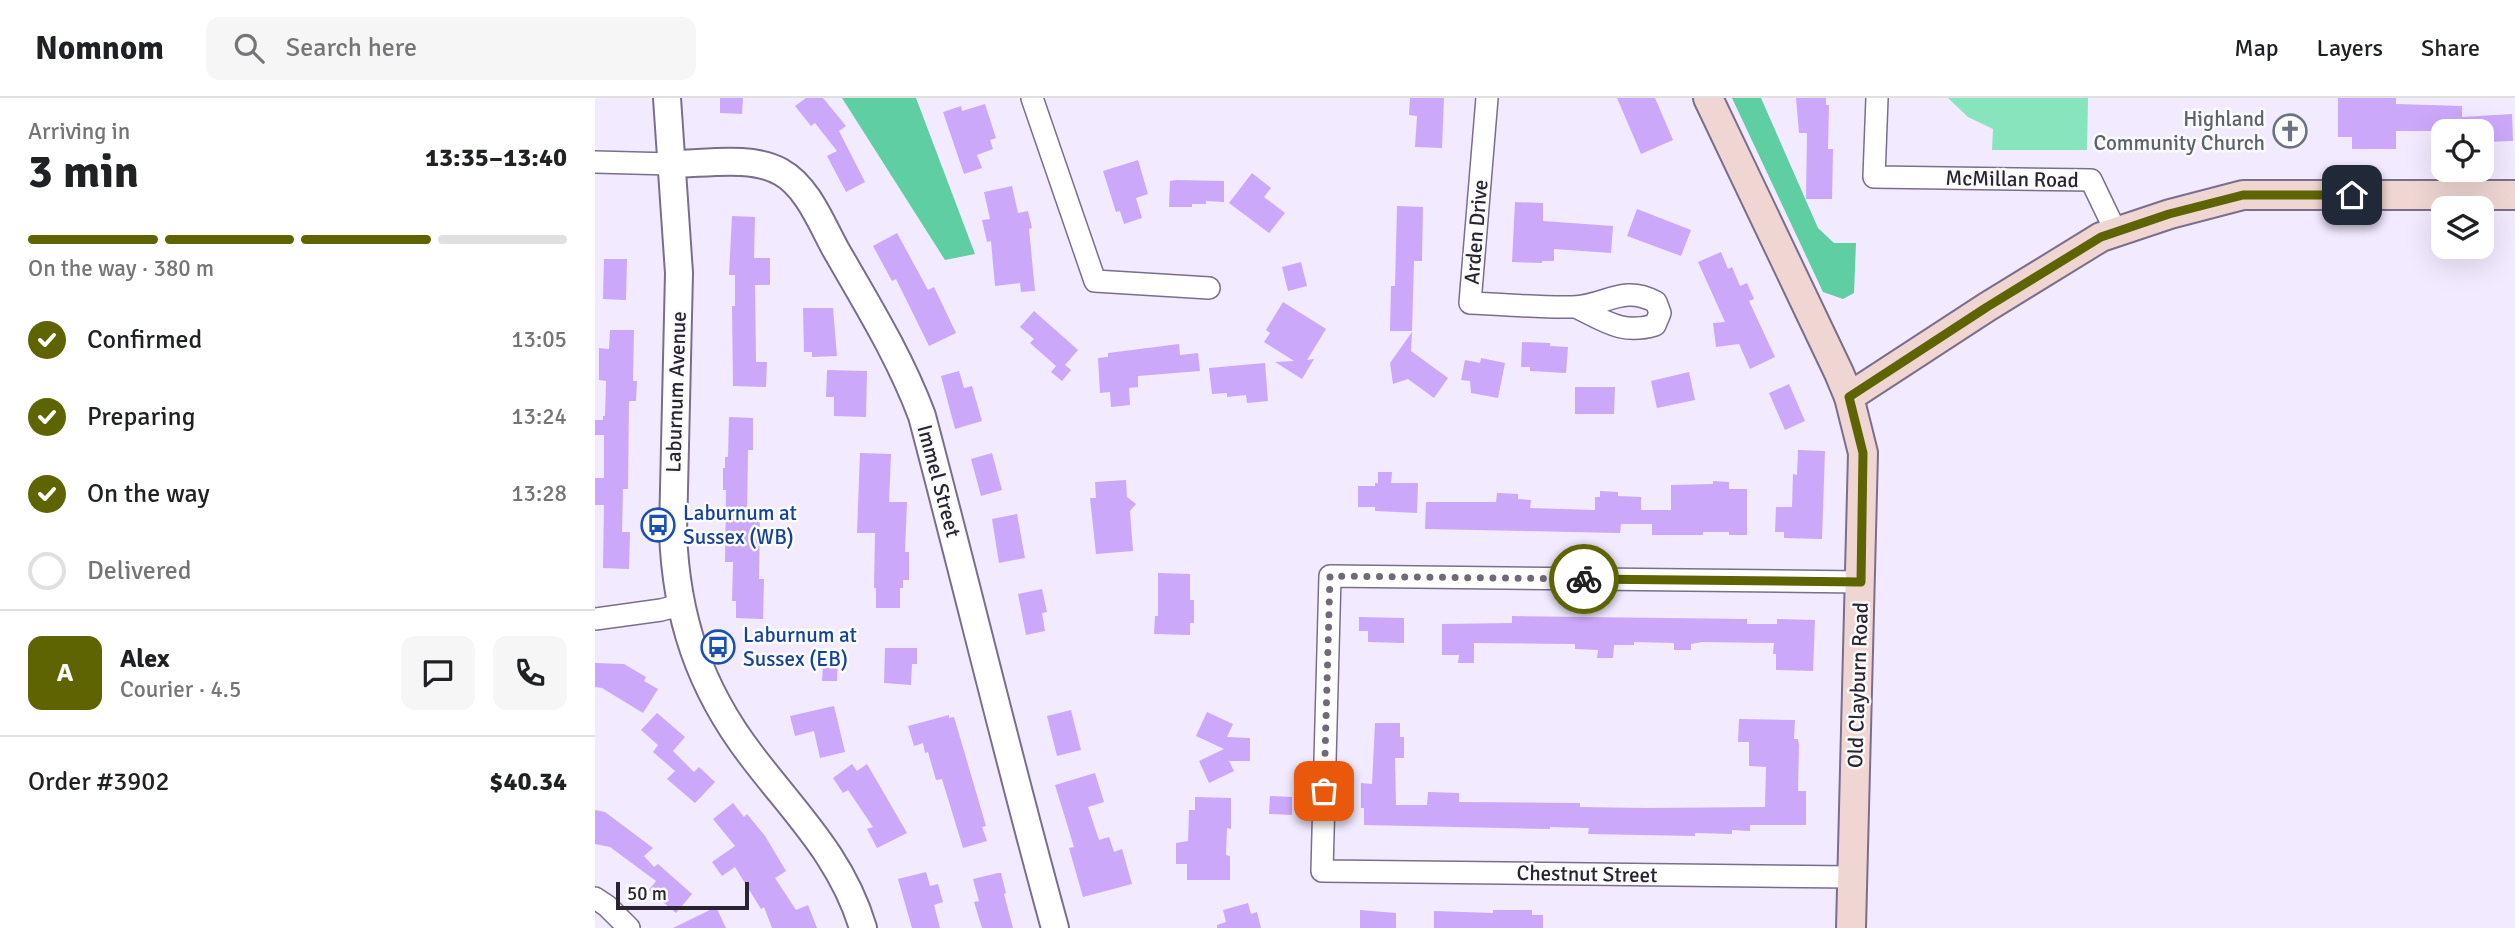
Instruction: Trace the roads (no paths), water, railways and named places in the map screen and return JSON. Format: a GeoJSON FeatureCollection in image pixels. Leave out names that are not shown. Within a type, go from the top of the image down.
{"type":"FeatureCollection","features":[{"type":"Feature","properties":{"kind":"main road","name":"Old Clayburn Road"},"geometry":{"type":"LineString","coordinates":[[1708,98],[1849,397],[1863,453],[1851,928]]}},
{"type":"Feature","properties":{"kind":"main road"},"geometry":{"type":"LineString","coordinates":[[1849,397],[2101,237],[2169,214],[2243,195],[2515,195]]}},
{"type":"Feature","properties":{"kind":"street","name":"Laburnum Avenue"},"geometry":{"type":"LineString","coordinates":[[667,98],[679,273],[673,532],[674,571],[680,605],[698,662],[714,699],[751,755],[828,852],[846,886],[863,928]]}},
{"type":"Feature","properties":{"kind":"street"},"geometry":{"type":"LineString","coordinates":[[1032,98],[1095,281],[1209,288]]}},
{"type":"Feature","properties":{"kind":"street","name":"Arden Drive"},"geometry":{"type":"LineString","coordinates":[[1487,98],[1470,303],[1576,307]]}},
{"type":"Feature","properties":{"kind":"street","name":"McMillan Road"},"geometry":{"type":"LineString","coordinates":[[1877,98],[1874,177],[2091,180],[2116,232]]}},
{"type":"Feature","properties":{"kind":"street"},"geometry":{"type":"LineString","coordinates":[[595,162],[671,164]]}},
{"type":"Feature","properties":{"kind":"street","name":"Immel Street"},"geometry":{"type":"LineString","coordinates":[[671,164],[748,162],[781,172],[794,182],[812,208],[905,374],[922,416],[1005,744],[1055,928]]}},
{"type":"Feature","properties":{"kind":"street","name":"Chestnut Street"},"geometry":{"type":"LineString","coordinates":[[1852,877],[1322,871],[1330,576],[1861,582]]}},
{"type":"Feature","properties":{"kind":"street"},"geometry":{"type":"LineString","coordinates":[[595,618],[680,605]]}},
{"type":"Feature","properties":{"kind":"street"},"geometry":{"type":"LineString","coordinates":[[595,898],[629,928]]}},
{"type":"Feature","properties":{"kind":"place","name":"Highland Community Church"},"geometry":{"type":"Point","coordinates":[2290,131]}},
{"type":"Feature","properties":{"kind":"place","name":"Laburnum at Sussex (WB)"},"geometry":{"type":"Point","coordinates":[658,525]}},
{"type":"Feature","properties":{"kind":"place","name":"Laburnum at Sussex (EB)"},"geometry":{"type":"Point","coordinates":[718,647]}}]}
